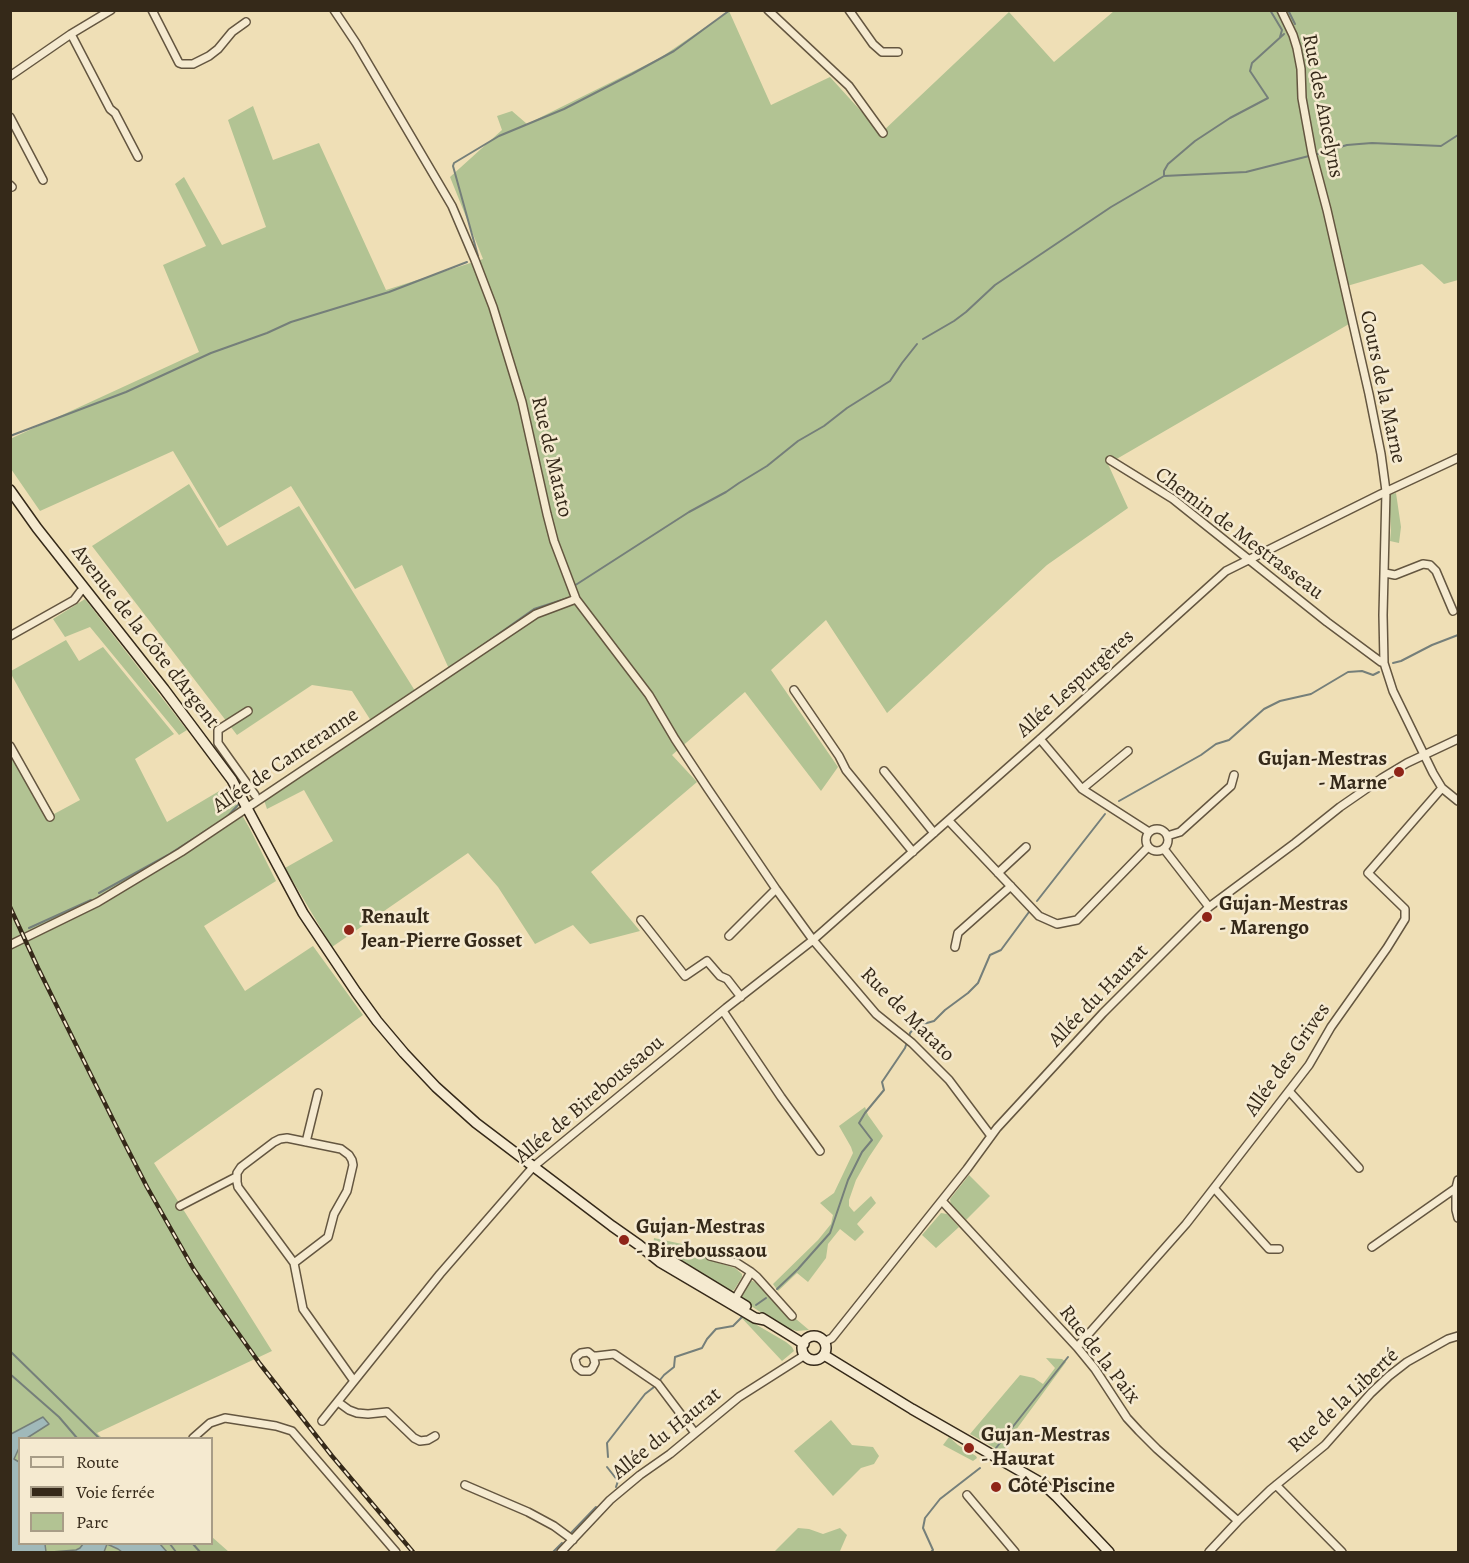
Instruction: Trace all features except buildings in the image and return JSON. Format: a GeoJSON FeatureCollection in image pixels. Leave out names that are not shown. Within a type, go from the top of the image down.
{"type":"FeatureCollection","features":[{"type":"Feature","properties":{"kind":"main road","name":"Avenue de la Côte d'Argent"},"geometry":{"type":"LineString","coordinates":[[10,490],[232,780],[303,913],[377,1021],[404,1053],[436,1087],[476,1123],[612,1226],[639,1245],[659,1253],[804,1344]]}},
{"type":"Feature","properties":{"kind":"main road"},"geometry":{"type":"LineString","coordinates":[[808,1338],[819,1338],[824,1342],[826,1349],[821,1358],[814,1360],[807,1358],[803,1351],[808,1338]]}},
{"type":"Feature","properties":{"kind":"main road"},"geometry":{"type":"LineString","coordinates":[[824,1355],[912,1409],[1043,1484],[1109,1552]]}},
{"type":"Feature","properties":{"kind":"street"},"geometry":{"type":"LineString","coordinates":[[10,76],[111,10]]}},
{"type":"Feature","properties":{"kind":"street"},"geometry":{"type":"LineString","coordinates":[[152,10],[178,63],[182,64],[193,64],[209,56],[218,50],[232,32],[246,22]]}},
{"type":"Feature","properties":{"kind":"street","name":"Rue de Matato"},"geometry":{"type":"LineString","coordinates":[[334,10],[356,43],[452,206],[475,260],[493,307],[522,402],[554,541],[576,598],[649,695],[776,889],[813,940],[876,1014],[912,1043],[949,1080],[991,1136]]}},
{"type":"Feature","properties":{"kind":"street"},"geometry":{"type":"LineString","coordinates":[[768,10],[849,86],[883,133]]}},
{"type":"Feature","properties":{"kind":"street"},"geometry":{"type":"LineString","coordinates":[[849,10],[873,45],[882,52],[898,52]]}},
{"type":"Feature","properties":{"kind":"street","name":"Rue des Ancelyns"},"geometry":{"type":"LineString","coordinates":[[1281,10],[1297,48],[1301,69],[1302,98],[1312,153],[1327,210]]}},
{"type":"Feature","properties":{"kind":"street"},"geometry":{"type":"LineString","coordinates":[[71,34],[138,157]]}},
{"type":"Feature","properties":{"kind":"street"},"geometry":{"type":"LineString","coordinates":[[10,117],[43,180]]}},
{"type":"Feature","properties":{"kind":"street","name":"Cours de la Marne"},"geometry":{"type":"LineString","coordinates":[[1327,210],[1369,394],[1386,491],[1384,663],[1393,691],[1424,756],[1442,788],[1458,801]]}},
{"type":"Feature","properties":{"kind":"street","name":"Allée Lespurgères"},"geometry":{"type":"LineString","coordinates":[[813,940],[1226,570],[1458,458]]}},
{"type":"Feature","properties":{"kind":"street","name":"Chemin de Mestrasseau"},"geometry":{"type":"LineString","coordinates":[[1110,460],[1173,499],[1247,560],[1384,663]]}},
{"type":"Feature","properties":{"kind":"street"},"geometry":{"type":"LineString","coordinates":[[1385,573],[1395,574],[1423,564],[1430,565],[1436,571],[1453,611]]}},
{"type":"Feature","properties":{"kind":"street"},"geometry":{"type":"LineString","coordinates":[[10,636],[75,599],[84,588]]}},
{"type":"Feature","properties":{"kind":"street","name":"Allée de Canteranne"},"geometry":{"type":"LineString","coordinates":[[10,945],[98,902],[181,852],[536,614],[576,598]]}},
{"type":"Feature","properties":{"kind":"street"},"geometry":{"type":"LineString","coordinates":[[794,690],[846,770],[913,852]]}},
{"type":"Feature","properties":{"kind":"street"},"geometry":{"type":"LineString","coordinates":[[248,711],[218,730],[218,743],[255,795]]}},
{"type":"Feature","properties":{"kind":"street"},"geometry":{"type":"LineString","coordinates":[[1040,739],[1082,789],[1149,832]]}},
{"type":"Feature","properties":{"kind":"street","name":"Allée du Haurat"},"geometry":{"type":"LineString","coordinates":[[824,1342],[832,1338],[991,1136],[1093,1024],[1209,908],[1340,807],[1382,778],[1407,763],[1458,739]]}},
{"type":"Feature","properties":{"kind":"street"},"geometry":{"type":"LineString","coordinates":[[209,750],[218,743]]}},
{"type":"Feature","properties":{"kind":"street"},"geometry":{"type":"LineString","coordinates":[[10,746],[50,818]]}},
{"type":"Feature","properties":{"kind":"street"},"geometry":{"type":"LineString","coordinates":[[1082,789],[1128,751]]}},
{"type":"Feature","properties":{"kind":"street"},"geometry":{"type":"LineString","coordinates":[[884,771],[934,833]]}},
{"type":"Feature","properties":{"kind":"street"},"geometry":{"type":"LineString","coordinates":[[1167,836],[1180,832],[1231,786],[1234,775]]}},
{"type":"Feature","properties":{"kind":"street","name":"Allée des Grives"},"geometry":{"type":"LineString","coordinates":[[1077,1347],[1186,1224],[1309,1065],[1331,1027],[1367,978],[1405,919],[1405,909],[1368,873],[1442,788]]}},
{"type":"Feature","properties":{"kind":"street"},"geometry":{"type":"LineString","coordinates":[[949,820],[1040,916],[1056,924],[1077,920],[1148,847]]}},
{"type":"Feature","properties":{"kind":"street"},"geometry":{"type":"LineString","coordinates":[[1162,830],[1167,836],[1168,844],[1164,849],[1157,852],[1148,847],[1146,841],[1149,832],[1162,830]]}},
{"type":"Feature","properties":{"kind":"street"},"geometry":{"type":"LineString","coordinates":[[998,873],[1026,847]]}},
{"type":"Feature","properties":{"kind":"street"},"geometry":{"type":"LineString","coordinates":[[1164,849],[1209,908]]}},
{"type":"Feature","properties":{"kind":"street"},"geometry":{"type":"LineString","coordinates":[[955,947],[958,933],[1011,886]]}},
{"type":"Feature","properties":{"kind":"street"},"geometry":{"type":"LineString","coordinates":[[729,936],[776,889]]}},
{"type":"Feature","properties":{"kind":"street"},"geometry":{"type":"LineString","coordinates":[[641,920],[685,976],[707,961],[720,976],[727,979],[741,997]]}},
{"type":"Feature","properties":{"kind":"street","name":"Allée de Bireboussaou"},"geometry":{"type":"LineString","coordinates":[[322,1421],[440,1274],[533,1167],[813,940]]}},
{"type":"Feature","properties":{"kind":"street"},"geometry":{"type":"LineString","coordinates":[[723,1011],[820,1152]]}},
{"type":"Feature","properties":{"kind":"street"},"geometry":{"type":"LineString","coordinates":[[1289,1091],[1359,1168]]}},
{"type":"Feature","properties":{"kind":"street"},"geometry":{"type":"LineString","coordinates":[[306,1142],[318,1093]]}},
{"type":"Feature","properties":{"kind":"street"},"geometry":{"type":"LineString","coordinates":[[294,1263],[328,1237],[334,1214],[348,1191],[353,1165],[349,1155],[341,1149],[287,1138],[274,1142],[241,1167],[236,1178],[238,1187],[294,1263],[303,1309],[354,1381]]}},
{"type":"Feature","properties":{"kind":"street"},"geometry":{"type":"LineString","coordinates":[[180,1206],[236,1178]]}},
{"type":"Feature","properties":{"kind":"street"},"geometry":{"type":"LineString","coordinates":[[1458,1180],[1456,1188],[1458,1218]]}},
{"type":"Feature","properties":{"kind":"street"},"geometry":{"type":"LineString","coordinates":[[1214,1188],[1269,1249],[1279,1249]]}},
{"type":"Feature","properties":{"kind":"street"},"geometry":{"type":"LineString","coordinates":[[1372,1247],[1456,1188]]}},
{"type":"Feature","properties":{"kind":"street","name":"Rue de la Paix"},"geometry":{"type":"LineString","coordinates":[[942,1201],[1077,1347],[1139,1431],[1238,1521]]}},
{"type":"Feature","properties":{"kind":"street"},"geometry":{"type":"LineString","coordinates":[[710,1256],[737,1263],[751,1272],[792,1316]]}},
{"type":"Feature","properties":{"kind":"street"},"geometry":{"type":"LineString","coordinates":[[733,1301],[751,1272]]}},
{"type":"Feature","properties":{"kind":"street","name":"Rue de la Liberté"},"geometry":{"type":"LineString","coordinates":[[1209,1552],[1276,1485],[1325,1445],[1389,1376],[1407,1362],[1458,1335]]}},
{"type":"Feature","properties":{"kind":"street"},"geometry":{"type":"LineString","coordinates":[[593,1356],[614,1354],[658,1384],[695,1433]]}},
{"type":"Feature","properties":{"kind":"street","name":"Allée du Haurat"},"geometry":{"type":"LineString","coordinates":[[561,1552],[610,1500],[640,1475],[739,1397],[805,1355]]}},
{"type":"Feature","properties":{"kind":"street"},"geometry":{"type":"LineString","coordinates":[[338,1402],[357,1413],[387,1412],[420,1441],[435,1436]]}},
{"type":"Feature","properties":{"kind":"street"},"geometry":{"type":"LineString","coordinates":[[194,1437],[210,1423],[225,1418],[276,1426],[292,1431],[396,1552]]}},
{"type":"Feature","properties":{"kind":"street"},"geometry":{"type":"LineString","coordinates":[[465,1485],[528,1512],[554,1526],[573,1540]]}},
{"type":"Feature","properties":{"kind":"street"},"geometry":{"type":"LineString","coordinates":[[1276,1485],[1342,1552]]}},
{"type":"Feature","properties":{"kind":"street"},"geometry":{"type":"LineString","coordinates":[[967,1495],[1015,1552]]}},
{"type":"Feature","properties":{"kind":"green space"},"geometry":{"type":"Polygon","coordinates":[[[1274,10],[1276,12],[1458,11],[1458,280],[1444,284],[1422,264],[1347,286],[1349,324],[1108,464],[1128,508],[1047,565],[887,713],[826,620],[771,670],[838,767],[821,791],[745,692],[672,755],[697,782],[591,872],[640,931],[590,944],[573,925],[535,944],[498,887],[468,853],[332,947],[285,868],[333,841],[304,790],[267,809],[264,800],[373,724],[352,691],[312,685],[237,735],[92,546],[189,484],[227,546],[299,506],[417,694],[450,671],[402,565],[355,589],[291,486],[219,528],[173,451],[40,511],[11,469],[10,439],[199,352],[163,265],[206,246],[175,184],[184,177],[222,245],[266,227],[228,120],[253,106],[273,160],[319,143],[386,290],[483,259],[450,177],[502,130],[497,116],[512,111],[527,124],[660,58],[729,11],[771,105],[830,77],[881,133],[1009,12],[1054,62],[1114,11],[1274,10]]]}},
{"type":"Feature","properties":{"kind":"green space"},"geometry":{"type":"Polygon","coordinates":[[[1396,493],[1401,527],[1399,543],[1390,541],[1389,495],[1396,493]]]}},
{"type":"Feature","properties":{"kind":"green space"},"geometry":{"type":"Polygon","coordinates":[[[85,599],[187,730],[179,735],[90,627],[65,637],[53,619],[85,599]]]}},
{"type":"Feature","properties":{"kind":"green space"},"geometry":{"type":"Polygon","coordinates":[[[66,640],[79,661],[103,647],[174,734],[135,759],[167,822],[226,787],[276,881],[204,926],[245,991],[313,946],[363,1015],[154,1163],[272,1351],[97,1433],[101,1437],[18,1437],[18,1545],[213,1545],[213,1538],[229,1552],[11,1552],[10,760],[19,756],[54,814],[80,800],[11,671],[66,640]]]}},
{"type":"Feature","properties":{"kind":"green space"},"geometry":{"type":"Polygon","coordinates":[[[865,1107],[883,1136],[856,1180],[849,1200],[849,1206],[854,1212],[871,1196],[876,1203],[857,1224],[864,1232],[855,1241],[840,1229],[828,1244],[826,1258],[808,1282],[797,1273],[778,1291],[773,1284],[831,1224],[833,1215],[820,1203],[834,1193],[853,1153],[839,1126],[865,1107]]]}},
{"type":"Feature","properties":{"kind":"green space"},"geometry":{"type":"Polygon","coordinates":[[[969,1175],[990,1196],[966,1220],[951,1206],[950,1199],[969,1175]]]}},
{"type":"Feature","properties":{"kind":"green space"},"geometry":{"type":"Polygon","coordinates":[[[941,1213],[947,1214],[959,1227],[936,1248],[922,1235],[941,1213]]]}},
{"type":"Feature","properties":{"kind":"green space"},"geometry":{"type":"Polygon","coordinates":[[[654,1238],[710,1250],[709,1260],[735,1268],[742,1274],[742,1277],[734,1290],[728,1292],[653,1247],[654,1238]]]}},
{"type":"Feature","properties":{"kind":"green space"},"geometry":{"type":"Polygon","coordinates":[[[750,1281],[757,1284],[789,1318],[796,1319],[809,1330],[797,1331],[783,1327],[742,1300],[741,1296],[750,1281]]]}},
{"type":"Feature","properties":{"kind":"green space"},"geometry":{"type":"Polygon","coordinates":[[[738,1314],[786,1342],[794,1351],[782,1361],[738,1314]]]}},
{"type":"Feature","properties":{"kind":"green space"},"geometry":{"type":"Polygon","coordinates":[[[1046,1358],[1062,1359],[1066,1362],[1007,1442],[1005,1450],[1002,1452],[970,1434],[1020,1375],[1034,1378],[1043,1384],[1055,1368],[1046,1358]]]}},
{"type":"Feature","properties":{"kind":"green space"},"geometry":{"type":"Polygon","coordinates":[[[831,1420],[852,1445],[873,1447],[879,1456],[874,1464],[861,1468],[833,1496],[794,1451],[831,1420]]]}},
{"type":"Feature","properties":{"kind":"green space"},"geometry":{"type":"Polygon","coordinates":[[[949,1437],[977,1458],[973,1461],[943,1445],[949,1437]]]}},
{"type":"Feature","properties":{"kind":"green space"},"geometry":{"type":"Polygon","coordinates":[[[798,1528],[823,1534],[840,1528],[847,1535],[840,1551],[842,1552],[774,1552],[798,1528]]]}},
{"type":"Feature","properties":{"kind":"water"},"geometry":{"type":"Polygon","coordinates":[[[43,1417],[49,1424],[29,1437],[18,1437],[18,1450],[14,1459],[18,1461],[18,1545],[45,1545],[46,1552],[11,1552],[11,1434],[43,1417]]]}},
{"type":"Feature","properties":{"kind":"water"},"geometry":{"type":"Polygon","coordinates":[[[82,1545],[107,1545],[104,1552],[51,1552],[76,1550],[82,1545]]]}},
{"type":"Feature","properties":{"kind":"water"},"geometry":{"type":"Polygon","coordinates":[[[109,1545],[161,1545],[167,1552],[122,1552],[109,1545]]]}},
{"type":"Feature","properties":{"kind":"waterway"},"geometry":{"type":"LineString","coordinates":[[478,256],[454,163],[499,136],[564,109],[674,51],[730,10]]}},
{"type":"Feature","properties":{"kind":"waterway"},"geometry":{"type":"LineString","coordinates":[[1270,10],[1282,30],[1280,37]]}},
{"type":"Feature","properties":{"kind":"waterway"},"geometry":{"type":"LineString","coordinates":[[1288,10],[1295,24]]}},
{"type":"Feature","properties":{"kind":"waterway"},"geometry":{"type":"LineString","coordinates":[[1164,175],[1168,164],[1195,141],[1230,118],[1268,98],[1250,71],[1252,63],[1284,34]]}},
{"type":"Feature","properties":{"kind":"waterway"},"geometry":{"type":"LineString","coordinates":[[1317,154],[1347,145],[1372,143],[1441,146],[1458,135]]}},
{"type":"Feature","properties":{"kind":"waterway"},"geometry":{"type":"LineString","coordinates":[[923,339],[954,321],[995,285],[1111,207],[1164,176],[1246,172],[1309,156]]}},
{"type":"Feature","properties":{"kind":"waterway"},"geometry":{"type":"LineString","coordinates":[[10,436],[126,392],[211,353],[291,322],[389,292],[467,262]]}},
{"type":"Feature","properties":{"kind":"waterway"},"geometry":{"type":"LineString","coordinates":[[574,586],[689,512],[767,466],[798,441],[890,381],[917,344]]}},
{"type":"Feature","properties":{"kind":"waterway"},"geometry":{"type":"LineString","coordinates":[[463,659],[534,609],[568,598]]}},
{"type":"Feature","properties":{"kind":"waterway"},"geometry":{"type":"LineString","coordinates":[[1393,663],[1458,635]]}},
{"type":"Feature","properties":{"kind":"waterway"},"geometry":{"type":"LineString","coordinates":[[1119,801],[1201,755],[1216,744],[1229,740],[1264,709],[1280,701],[1311,694],[1348,672],[1362,671],[1373,675],[1379,672]]}},
{"type":"Feature","properties":{"kind":"waterway"},"geometry":{"type":"LineString","coordinates":[[301,768],[408,696]]}},
{"type":"Feature","properties":{"kind":"waterway"},"geometry":{"type":"LineString","coordinates":[[226,818],[238,805]]}},
{"type":"Feature","properties":{"kind":"waterway"},"geometry":{"type":"LineString","coordinates":[[1037,901],[1105,814]]}},
{"type":"Feature","properties":{"kind":"waterway"},"geometry":{"type":"LineString","coordinates":[[99,893],[168,855],[213,826]]}},
{"type":"Feature","properties":{"kind":"waterway"},"geometry":{"type":"LineString","coordinates":[[29,928],[91,900]]}},
{"type":"Feature","properties":{"kind":"waterway"},"geometry":{"type":"LineString","coordinates":[[909,1037],[916,1026],[934,1021],[978,983],[990,955],[1001,950],[1029,912]]}},
{"type":"Feature","properties":{"kind":"waterway"},"geometry":{"type":"LineString","coordinates":[[777,1289],[830,1233],[848,1180],[862,1152],[872,1140],[859,1123],[884,1090],[882,1082],[907,1042]]}},
{"type":"Feature","properties":{"kind":"waterway"},"geometry":{"type":"LineString","coordinates":[[756,1305],[766,1298]]}},
{"type":"Feature","properties":{"kind":"waterway"},"geometry":{"type":"LineString","coordinates":[[660,1380],[674,1367],[675,1357],[702,1348],[716,1329],[733,1326],[743,1316]]}},
{"type":"Feature","properties":{"kind":"waterway"},"geometry":{"type":"LineString","coordinates":[[10,1351],[98,1437]]}},
{"type":"Feature","properties":{"kind":"waterway"},"geometry":{"type":"LineString","coordinates":[[996,1448],[1068,1357]]}},
{"type":"Feature","properties":{"kind":"waterway"},"geometry":{"type":"LineString","coordinates":[[10,1374],[59,1417],[76,1437]]}},
{"type":"Feature","properties":{"kind":"waterway"},"geometry":{"type":"LineString","coordinates":[[608,1457],[607,1443],[645,1394],[654,1387]]}},
{"type":"Feature","properties":{"kind":"waterway"},"geometry":{"type":"LineString","coordinates":[[607,1467],[618,1481],[616,1487]]}},
{"type":"Feature","properties":{"kind":"waterway"},"geometry":{"type":"LineString","coordinates":[[931,1552],[933,1550],[923,1528],[925,1518],[940,1499],[980,1468]]}},
{"type":"Feature","properties":{"kind":"waterway"},"geometry":{"type":"LineString","coordinates":[[570,1534],[596,1507]]}},
{"type":"Feature","properties":{"kind":"waterway"},"geometry":{"type":"LineString","coordinates":[[553,1552],[562,1543]]}},
{"type":"Feature","properties":{"kind":"waterway"},"geometry":{"type":"LineString","coordinates":[[171,1545],[176,1552]]}},
{"type":"Feature","properties":{"kind":"waterway"},"geometry":{"type":"LineString","coordinates":[[194,1545],[200,1552]]}},
{"type":"Feature","properties":{"kind":"railway"},"geometry":{"type":"LineString","coordinates":[[10,907],[125,1144],[193,1268],[260,1364],[332,1456],[413,1552]]}},
{"type":"Feature","properties":{"kind":"place","name":"Gujan-Mestras - Marne"},"geometry":{"type":"Point","coordinates":[1399,772]}},
{"type":"Feature","properties":{"kind":"place","name":"Gujan-Mestras - Marengo"},"geometry":{"type":"Point","coordinates":[1207,917]}},
{"type":"Feature","properties":{"kind":"place","name":"Renault Jean-Pierre Gosset"},"geometry":{"type":"Point","coordinates":[349,930]}},
{"type":"Feature","properties":{"kind":"place","name":"Gujan-Mestras - Bireboussaou"},"geometry":{"type":"Point","coordinates":[624,1240]}},
{"type":"Feature","properties":{"kind":"place","name":"Gujan-Mestras - Haurat"},"geometry":{"type":"Point","coordinates":[969,1448]}},
{"type":"Feature","properties":{"kind":"place","name":"Côté Piscine"},"geometry":{"type":"Point","coordinates":[996,1487]}}]}
